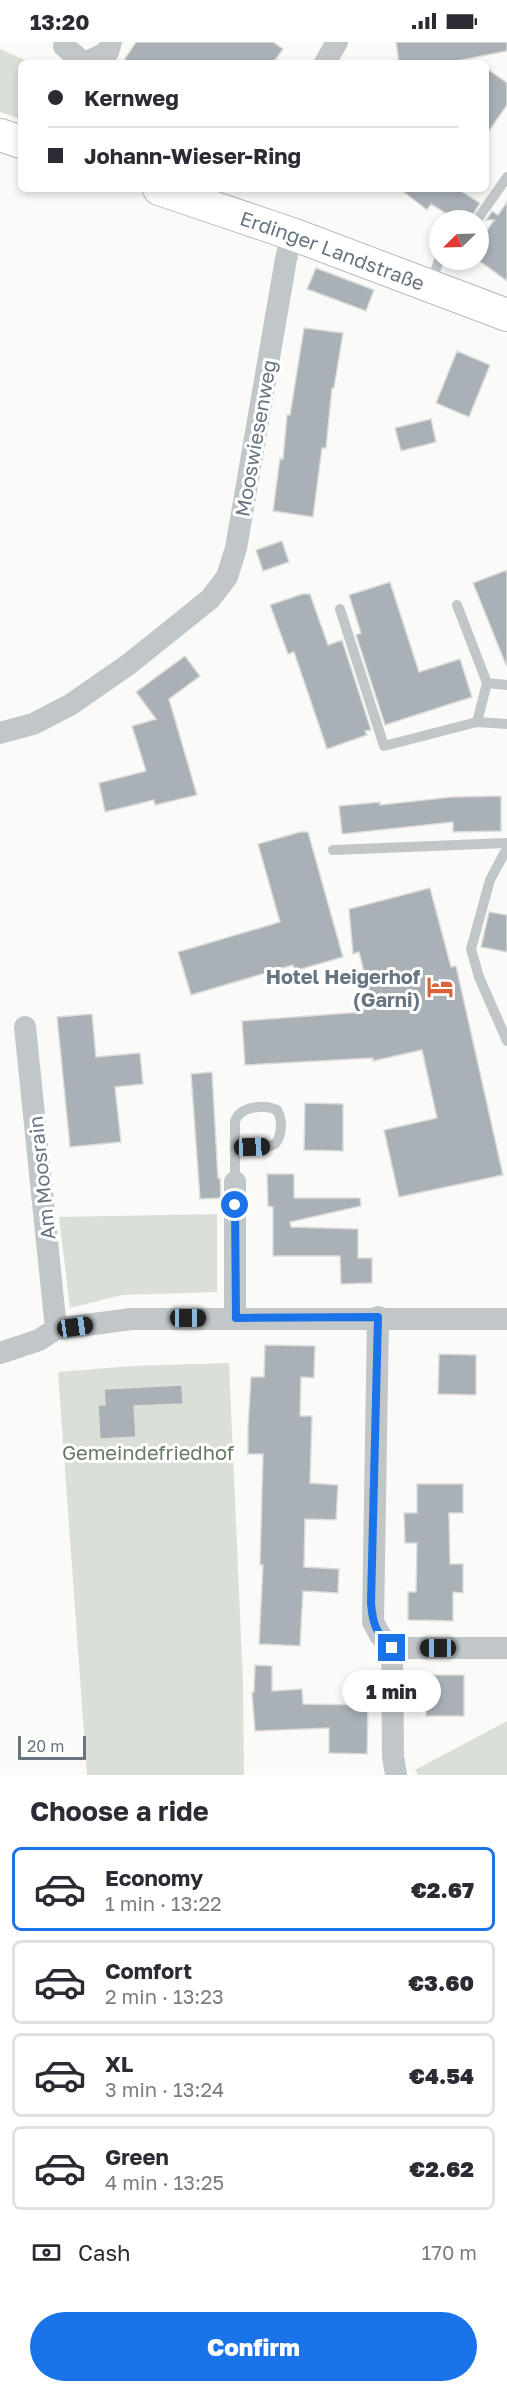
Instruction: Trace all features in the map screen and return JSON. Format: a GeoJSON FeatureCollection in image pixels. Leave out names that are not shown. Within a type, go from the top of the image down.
{"type":"FeatureCollection","features":[{"type":"Feature","properties":{"kind":"street"},"geometry":{"type":"LineString","coordinates":[[66,42],[64,46],[81,60]]}},
{"type":"Feature","properties":{"kind":"street"},"geometry":{"type":"LineString","coordinates":[[91,60],[108,52],[111,42]]}},
{"type":"Feature","properties":{"kind":"street"},"geometry":{"type":"LineString","coordinates":[[327,60],[337,42]]}},
{"type":"Feature","properties":{"kind":"street"},"geometry":{"type":"LineString","coordinates":[[0,135],[18,141]]}},
{"type":"Feature","properties":{"kind":"street","name":"Erdinger Landstraße"},"geometry":{"type":"LineString","coordinates":[[193,194],[292,234],[435,272],[507,315]]}},
{"type":"Feature","properties":{"kind":"street","name":"Mooswiesenweg"},"geometry":{"type":"LineString","coordinates":[[0,733],[33,724],[70,705],[129,664],[210,599],[219,573],[237,548],[269,298],[292,234]]}},
{"type":"Feature","properties":{"kind":"street","name":"Am Moosrain"},"geometry":{"type":"LineString","coordinates":[[25,1027],[56,1329]]}},
{"type":"Feature","properties":{"kind":"street"},"geometry":{"type":"LineString","coordinates":[[235,1182],[236,1318]]}},
{"type":"Feature","properties":{"kind":"street"},"geometry":{"type":"LineString","coordinates":[[0,1353],[39,1340],[56,1329],[131,1319],[378,1317],[507,1319]]}},
{"type":"Feature","properties":{"kind":"street"},"geometry":{"type":"LineString","coordinates":[[378,1317],[371,1603],[373,1623],[392,1648],[393,1756],[396,1775]]}},
{"type":"Feature","properties":{"kind":"street"},"geometry":{"type":"LineString","coordinates":[[392,1648],[507,1648]]}},
{"type":"Feature","properties":{"kind":"lane"},"geometry":{"type":"LineString","coordinates":[[484,210],[507,177]]}},
{"type":"Feature","properties":{"kind":"lane"},"geometry":{"type":"LineString","coordinates":[[457,605],[487,683],[477,722]]}},
{"type":"Feature","properties":{"kind":"lane"},"geometry":{"type":"LineString","coordinates":[[340,609],[384,746],[477,722],[507,724]]}},
{"type":"Feature","properties":{"kind":"lane"},"geometry":{"type":"LineString","coordinates":[[487,683],[507,685]]}},
{"type":"Feature","properties":{"kind":"lane"},"geometry":{"type":"LineString","coordinates":[[333,850],[507,843]]}},
{"type":"Feature","properties":{"kind":"lane"},"geometry":{"type":"LineString","coordinates":[[507,849],[490,880],[471,949],[479,977],[507,1041]]}},
{"type":"Feature","properties":{"kind":"lane"},"geometry":{"type":"LineString","coordinates":[[235,1147],[275,1144],[280,1134],[280,1117],[277,1110],[269,1107],[241,1111],[235,1121],[235,1147],[235,1182]]}},
{"type":"Feature","properties":{"kind":"green space"},"geometry":{"type":"Polygon","coordinates":[[[0,49],[25,60],[18,60],[18,118],[0,112],[0,49]]]}},
{"type":"Feature","properties":{"kind":"green space"},"geometry":{"type":"Polygon","coordinates":[[[217,1214],[217,1292],[122,1295],[70,1308],[59,1217],[217,1214]]]}},
{"type":"Feature","properties":{"kind":"green space","name":"Gemeindefriedhof"},"geometry":{"type":"Polygon","coordinates":[[[229,1363],[243,1683],[244,1775],[87,1775],[58,1372],[132,1366],[229,1363]]]}},
{"type":"Feature","properties":{"kind":"green space"},"geometry":{"type":"Polygon","coordinates":[[[507,1721],[507,1775],[418,1775],[415,1770],[507,1721]]]}},
{"type":"Feature","properties":{"kind":"building"},"geometry":{"type":"Polygon","coordinates":[[[136,42],[273,42],[283,49],[275,60],[124,60],[136,42]]]}},
{"type":"Feature","properties":{"kind":"building"},"geometry":{"type":"Polygon","coordinates":[[[396,42],[507,42],[507,51],[462,60],[399,60],[396,42]]]}},
{"type":"Feature","properties":{"kind":"building"},"geometry":{"type":"Polygon","coordinates":[[[489,70],[507,83],[507,105],[489,131],[489,70]]]}},
{"type":"Feature","properties":{"kind":"building"},"geometry":{"type":"Polygon","coordinates":[[[404,192],[463,192],[480,203],[476,210],[440,210],[431,204],[427,210],[404,192]]]}},
{"type":"Feature","properties":{"kind":"building"},"geometry":{"type":"Polygon","coordinates":[[[507,202],[507,281],[489,268],[489,228],[494,220],[489,220],[489,216],[492,211],[498,215],[507,202]]]}},
{"type":"Feature","properties":{"kind":"building"},"geometry":{"type":"Polygon","coordinates":[[[316,268],[374,290],[366,311],[307,289],[316,268]]]}},
{"type":"Feature","properties":{"kind":"building"},"geometry":{"type":"Polygon","coordinates":[[[304,328],[343,333],[334,388],[332,388],[326,448],[322,448],[313,517],[273,511],[280,458],[283,459],[287,415],[290,415],[304,328]]]}},
{"type":"Feature","properties":{"kind":"building"},"geometry":{"type":"Polygon","coordinates":[[[457,351],[490,365],[469,417],[436,403],[457,351]]]}},
{"type":"Feature","properties":{"kind":"building"},"geometry":{"type":"Polygon","coordinates":[[[431,419],[436,442],[401,451],[395,428],[431,419]]]}},
{"type":"Feature","properties":{"kind":"building"},"geometry":{"type":"Polygon","coordinates":[[[282,541],[289,562],[263,571],[256,550],[282,541]]]}},
{"type":"Feature","properties":{"kind":"building"},"geometry":{"type":"Polygon","coordinates":[[[507,570],[507,665],[506,665],[473,583],[507,570]]]}},
{"type":"Feature","properties":{"kind":"building"},"geometry":{"type":"Polygon","coordinates":[[[390,582],[419,672],[460,659],[472,697],[385,725],[356,635],[361,633],[349,595],[390,582]]]}},
{"type":"Feature","properties":{"kind":"building"},"geometry":{"type":"Polygon","coordinates":[[[302,594],[310,594],[328,645],[342,640],[371,730],[365,731],[367,735],[327,749],[294,652],[288,654],[270,605],[302,594]]]}},
{"type":"Feature","properties":{"kind":"building"},"geometry":{"type":"Polygon","coordinates":[[[185,656],[200,676],[169,699],[197,795],[155,805],[154,800],[105,812],[99,783],[146,771],[132,726],[156,719],[136,692],[185,656]]]}},
{"type":"Feature","properties":{"kind":"building"},"geometry":{"type":"Polygon","coordinates":[[[501,796],[501,831],[453,832],[453,822],[342,834],[339,806],[380,802],[380,805],[452,797],[501,796]]]}},
{"type":"Feature","properties":{"kind":"building"},"geometry":{"type":"Polygon","coordinates":[[[300,832],[308,832],[343,957],[294,971],[293,965],[191,995],[178,952],[280,922],[258,844],[300,832]]]}},
{"type":"Feature","properties":{"kind":"building"},"geometry":{"type":"Polygon","coordinates":[[[430,888],[451,967],[456,966],[503,1175],[399,1197],[384,1130],[437,1118],[422,1050],[373,1061],[373,1058],[245,1065],[242,1021],[362,1012],[358,993],[369,991],[359,952],[353,954],[349,909],[430,888]]]}},
{"type":"Feature","properties":{"kind":"building"},"geometry":{"type":"Polygon","coordinates":[[[489,912],[507,915],[507,952],[481,947],[489,912]]]}},
{"type":"Feature","properties":{"kind":"building"},"geometry":{"type":"Polygon","coordinates":[[[92,1014],[96,1057],[140,1053],[143,1084],[115,1087],[121,1142],[70,1147],[57,1017],[92,1014]]]}},
{"type":"Feature","properties":{"kind":"building"},"geometry":{"type":"Polygon","coordinates":[[[212,1072],[221,1198],[200,1199],[191,1074],[212,1072]]]}},
{"type":"Feature","properties":{"kind":"building"},"geometry":{"type":"Polygon","coordinates":[[[305,1103],[343,1104],[343,1151],[304,1150],[305,1103]]]}},
{"type":"Feature","properties":{"kind":"building"},"geometry":{"type":"Polygon","coordinates":[[[267,1174],[294,1174],[294,1198],[360,1198],[361,1206],[290,1222],[291,1227],[358,1229],[358,1258],[372,1258],[372,1283],[341,1284],[340,1256],[273,1256],[273,1207],[268,1206],[267,1174]]]}},
{"type":"Feature","properties":{"kind":"building"},"geometry":{"type":"Polygon","coordinates":[[[265,1345],[315,1346],[314,1378],[301,1377],[300,1416],[312,1416],[310,1483],[338,1485],[336,1520],[305,1519],[304,1567],[339,1569],[338,1593],[303,1591],[300,1646],[259,1644],[263,1565],[260,1565],[263,1454],[248,1454],[248,1428],[251,1377],[264,1377],[265,1345]]]}},
{"type":"Feature","properties":{"kind":"building"},"geometry":{"type":"Polygon","coordinates":[[[439,1354],[476,1355],[476,1395],[438,1394],[439,1354]]]}},
{"type":"Feature","properties":{"kind":"building"},"geometry":{"type":"Polygon","coordinates":[[[182,1385],[183,1404],[134,1406],[136,1437],[100,1439],[98,1405],[105,1405],[104,1389],[182,1385]]]}},
{"type":"Feature","properties":{"kind":"building"},"geometry":{"type":"Polygon","coordinates":[[[417,1484],[463,1484],[463,1513],[449,1513],[450,1564],[463,1564],[463,1593],[453,1592],[453,1621],[408,1620],[408,1592],[416,1592],[417,1543],[405,1543],[404,1513],[417,1513],[417,1484]]]}},
{"type":"Feature","properties":{"kind":"building"},"geometry":{"type":"Polygon","coordinates":[[[255,1665],[272,1666],[272,1691],[302,1689],[303,1704],[368,1705],[367,1754],[329,1753],[329,1728],[255,1731],[252,1692],[254,1692],[255,1665]]]}},
{"type":"Feature","properties":{"kind":"building"},"geometry":{"type":"Polygon","coordinates":[[[426,1675],[464,1675],[464,1716],[426,1716],[426,1675]]]}},
{"type":"Feature","properties":{"kind":"place","name":"Hotel Heigerhof (Garni)"},"geometry":{"type":"Point","coordinates":[440,987]}},
{"type":"Feature","properties":{"kind":"route"},"geometry":{"type":"LineString","coordinates":[[235,1205],[236,1318],[378,1317],[371,1603],[373,1623],[392,1648]]}}]}
